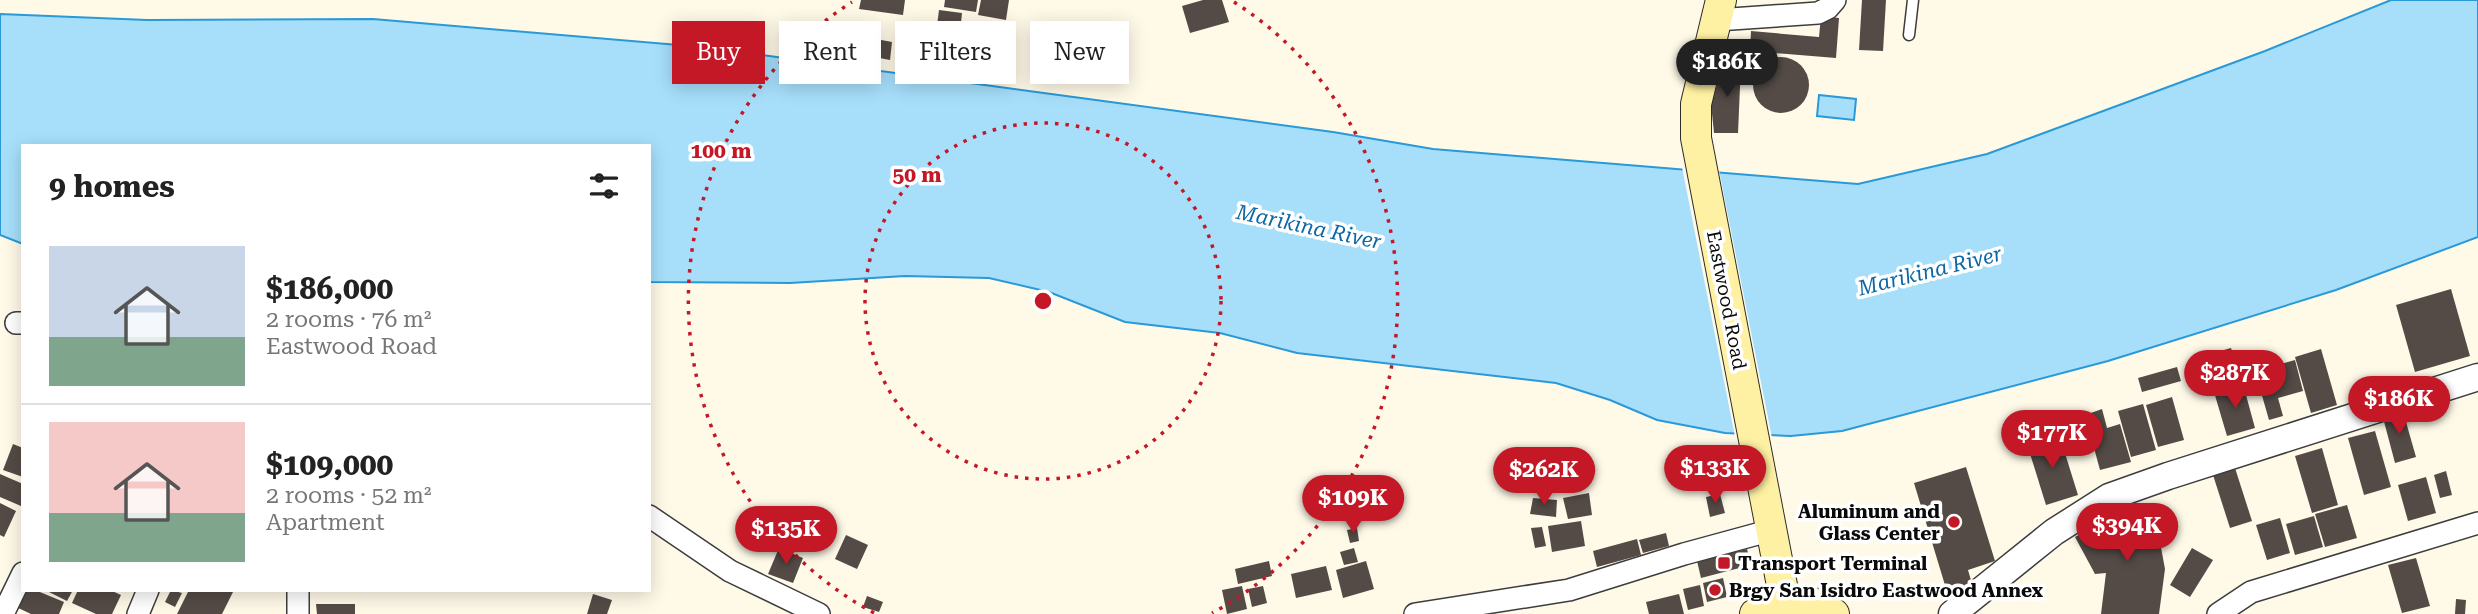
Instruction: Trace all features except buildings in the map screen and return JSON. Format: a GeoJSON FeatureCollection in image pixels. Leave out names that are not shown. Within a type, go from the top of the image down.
{"type":"FeatureCollection","features":[{"type":"Feature","properties":{"kind":"main road","name":"Eastwood Road"},"geometry":{"type":"LineString","coordinates":[[1719,10],[1696,104],[1696,138],[1785,601]]}},
{"type":"Feature","properties":{"kind":"main road"},"geometry":{"type":"LineString","coordinates":[[1755,614],[1768,606],[1801,600],[1817,604],[1834,614]]}},
{"type":"Feature","properties":{"kind":"street"},"geometry":{"type":"LineString","coordinates":[[1719,10],[1818,13],[1828,8],[1835,0]]}},
{"type":"Feature","properties":{"kind":"street"},"geometry":{"type":"LineString","coordinates":[[1952,614],[2054,532],[2109,497],[2478,377]]}},
{"type":"Feature","properties":{"kind":"street"},"geometry":{"type":"LineString","coordinates":[[651,517],[730,571],[819,614]]}},
{"type":"Feature","properties":{"kind":"street"},"geometry":{"type":"LineString","coordinates":[[2218,614],[2251,592],[2478,523]]}},
{"type":"Feature","properties":{"kind":"street"},"geometry":{"type":"LineString","coordinates":[[1415,614],[1569,590],[1772,530]]}},
{"type":"Feature","properties":{"kind":"street"},"geometry":{"type":"LineString","coordinates":[[3,614],[21,577]]}},
{"type":"Feature","properties":{"kind":"street"},"geometry":{"type":"LineString","coordinates":[[138,614],[147,592]]}},
{"type":"Feature","properties":{"kind":"street"},"geometry":{"type":"LineString","coordinates":[[298,592],[298,614]]}},
{"type":"Feature","properties":{"kind":"lane"},"geometry":{"type":"LineString","coordinates":[[1909,35],[1913,0]]}},
{"type":"Feature","properties":{"kind":"water","name":"Marikina River"},"geometry":{"type":"Polygon","coordinates":[[[2391,0],[2478,0],[2478,237],[2336,290],[2108,361],[1842,431],[1791,436],[1725,433],[1657,420],[1610,400],[1556,383],[1297,353],[1220,333],[1125,322],[1049,292],[989,278],[905,276],[790,283],[651,282],[651,144],[21,144],[21,243],[0,235],[0,14],[147,20],[373,19],[672,44],[672,84],[765,84],[765,55],[779,57],[779,84],[881,84],[881,71],[895,73],[895,84],[977,84],[1333,132],[1433,149],[1858,184],[1987,154],[2265,51],[2391,0]]]}},
{"type":"Feature","properties":{"kind":"water"},"geometry":{"type":"Polygon","coordinates":[[[1819,95],[1856,99],[1854,120],[1817,116],[1819,95]]]}},
{"type":"Feature","properties":{"kind":"pier"},"geometry":{"type":"Polygon","coordinates":[[[1682,167],[1719,170],[1772,438],[1735,437],[1682,167]]]}},
{"type":"Feature","properties":{"kind":"place","name":"Aluminum and Glass Center"},"geometry":{"type":"Point","coordinates":[1954,522]}},
{"type":"Feature","properties":{"kind":"place","name":"Transport Terminal"},"geometry":{"type":"Point","coordinates":[1724,563]}},
{"type":"Feature","properties":{"kind":"place","name":"Brgy San Isidro Eastwood Annex"},"geometry":{"type":"Point","coordinates":[1715,590]}}]}
